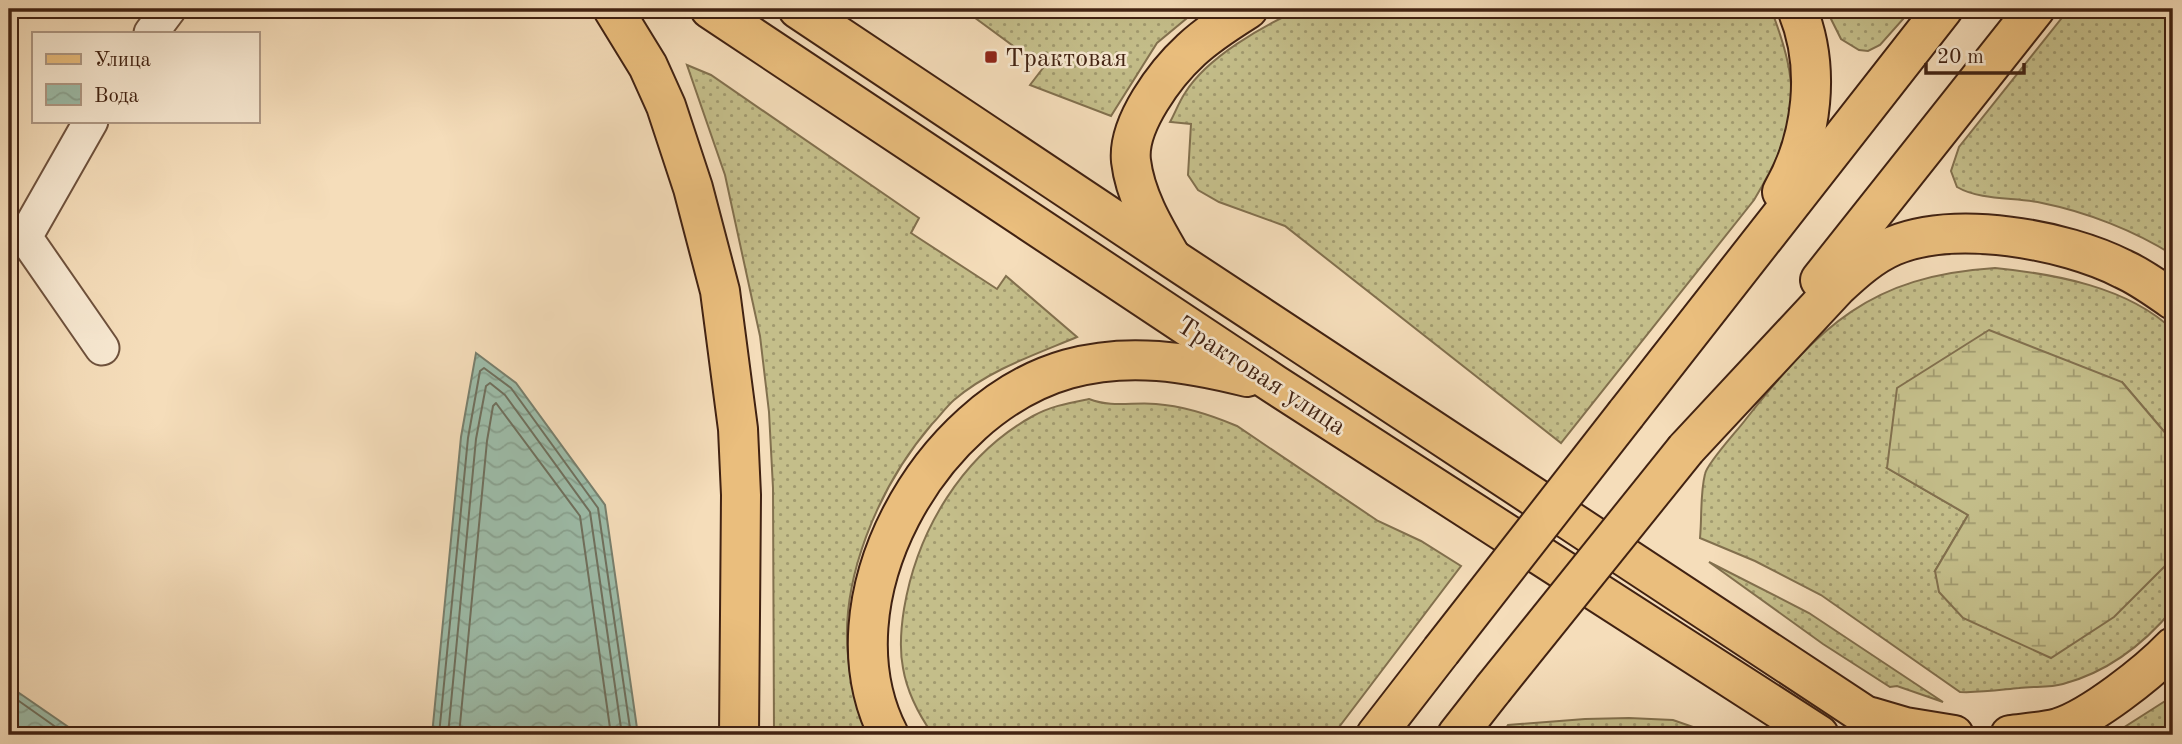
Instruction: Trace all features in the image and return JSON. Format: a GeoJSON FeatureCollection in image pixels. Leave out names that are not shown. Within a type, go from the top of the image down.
{"type":"FeatureCollection","features":[{"type":"Feature","properties":{"kind":"main road"},"geometry":{"type":"LineString","coordinates":[[613,9],[649,66],[666,106],[693,188],[720,291],[738,429],[741,495],[739,735]]}},
{"type":"Feature","properties":{"kind":"main road","name":"Трактовая улица"},"geometry":{"type":"LineString","coordinates":[[710,9],[1274,384],[1819,735]]}},
{"type":"Feature","properties":{"kind":"main road","name":"Трактовая улица"},"geometry":{"type":"LineString","coordinates":[[798,9],[1173,260],[1895,735]]}},
{"type":"Feature","properties":{"kind":"main road"},"geometry":{"type":"LineString","coordinates":[[1173,260],[1150,219],[1134,176],[1130,157],[1138,122],[1162,84],[1191,50],[1248,9]]}},
{"type":"Feature","properties":{"kind":"main road"},"geometry":{"type":"LineString","coordinates":[[1626,414],[1763,223],[1792,172],[1804,136],[1810,102],[1810,60],[1804,26],[1797,9]]}},
{"type":"Feature","properties":{"kind":"main road"},"geometry":{"type":"LineString","coordinates":[[1376,735],[1943,9]]}},
{"type":"Feature","properties":{"kind":"main road"},"geometry":{"type":"LineString","coordinates":[[1457,735],[2035,9]]}},
{"type":"Feature","properties":{"kind":"main road"},"geometry":{"type":"LineString","coordinates":[[1686,449],[1837,286],[1857,269],[1894,246],[1959,233],[2040,241],[2123,268],[2173,300]]}},
{"type":"Feature","properties":{"kind":"main road"},"geometry":{"type":"LineString","coordinates":[[889,735],[878,714],[867,662],[871,605],[887,548],[916,488],[932,464],[970,424],[995,405],[1047,376],[1106,361],[1176,362],[1274,384]]}},
{"type":"Feature","properties":{"kind":"main road"},"geometry":{"type":"LineString","coordinates":[[2010,735],[2059,727],[2097,707],[2137,679],[2173,647]]}},
{"type":"Feature","properties":{"kind":"main road"},"geometry":{"type":"LineString","coordinates":[[1690,653],[1771,735]]}},
{"type":"Feature","properties":{"kind":"main road"},"geometry":{"type":"LineString","coordinates":[[1468,735],[1493,689]]}},
{"type":"Feature","properties":{"kind":"main road"},"geometry":{"type":"LineString","coordinates":[[1863,714],[1905,727],[1954,735]]}},
{"type":"Feature","properties":{"kind":"lane"},"geometry":{"type":"LineString","coordinates":[[152,32],[169,9]]}},
{"type":"Feature","properties":{"kind":"lane"},"geometry":{"type":"LineString","coordinates":[[90,122],[25,237],[102,348]]}},
{"type":"Feature","properties":{"kind":"green space"},"geometry":{"type":"Polygon","coordinates":[[[963,9],[1198,9],[1157,43],[1111,116],[1030,85],[1043,68],[963,9]]]}},
{"type":"Feature","properties":{"kind":"green space"},"geometry":{"type":"Polygon","coordinates":[[[1300,9],[1771,9],[1788,62],[1791,107],[1780,150],[1769,174],[1754,200],[1561,443],[1285,226],[1219,202],[1198,190],[1188,175],[1191,124],[1170,122],[1185,93],[1221,55],[1270,24],[1300,9]]]}},
{"type":"Feature","properties":{"kind":"green space"},"geometry":{"type":"Polygon","coordinates":[[[1826,9],[1912,9],[1880,45],[1868,51],[1859,50],[1841,39],[1826,9]]]}},
{"type":"Feature","properties":{"kind":"green space"},"geometry":{"type":"Polygon","coordinates":[[[2069,9],[2173,9],[2173,255],[2127,230],[2093,217],[2032,201],[1977,195],[1957,187],[1951,171],[1959,147],[2069,9]]]}},
{"type":"Feature","properties":{"kind":"green space"},"geometry":{"type":"Polygon","coordinates":[[[687,65],[711,75],[919,218],[911,233],[997,289],[1006,276],[1077,337],[997,372],[954,400],[913,449],[879,506],[856,569],[849,601],[847,633],[851,674],[874,735],[774,735],[773,488],[769,412],[760,336],[725,175],[687,65]]]}},
{"type":"Feature","properties":{"kind":"green space"},"geometry":{"type":"Polygon","coordinates":[[[1995,268],[2066,279],[2113,293],[2155,315],[2173,330],[2173,442],[2122,382],[1887,468],[1968,515],[1935,571],[2171,560],[2173,468],[2173,609],[2150,634],[2124,655],[2079,679],[2052,686],[1960,692],[1821,595],[1755,561],[1700,538],[1702,490],[1707,469],[1723,446],[1773,386],[1824,332],[1881,295],[1914,282],[1951,273],[1995,268]]]}},
{"type":"Feature","properties":{"kind":"green space"},"geometry":{"type":"Polygon","coordinates":[[[1989,330],[2122,382],[2173,442],[2171,560],[2114,617],[2051,658],[1963,618],[1939,592],[1935,571],[1968,515],[1887,468],[1897,388],[1989,330]]]}},
{"type":"Feature","properties":{"kind":"green space"},"geometry":{"type":"Polygon","coordinates":[[[1089,399],[1106,403],[1177,407],[1237,426],[1378,521],[1421,541],[1461,566],[1333,735],[933,735],[907,686],[901,646],[910,580],[932,524],[964,474],[1008,432],[1047,410],[1089,399]]]}},
{"type":"Feature","properties":{"kind":"green space"},"geometry":{"type":"Polygon","coordinates":[[[1709,562],[1809,613],[1943,702],[1897,686],[1890,687],[1823,644],[1709,562]]]}},
{"type":"Feature","properties":{"kind":"green space"},"geometry":{"type":"Polygon","coordinates":[[[2173,696],[2173,735],[2112,735],[2173,696]]]}},
{"type":"Feature","properties":{"kind":"green space"},"geometry":{"type":"Polygon","coordinates":[[[1629,718],[1673,720],[1716,735],[1502,735],[1508,725],[1629,718]]]}},
{"type":"Feature","properties":{"kind":"water"},"geometry":{"type":"Polygon","coordinates":[[[476,353],[516,383],[605,505],[638,735],[432,735],[461,437],[476,353]]]}},
{"type":"Feature","properties":{"kind":"water"},"geometry":{"type":"Polygon","coordinates":[[[9,686],[80,735],[9,735],[9,686]]]}},
{"type":"Feature","properties":{"kind":"place","name":"Трактовая"},"geometry":{"type":"Point","coordinates":[991,57]}}]}
